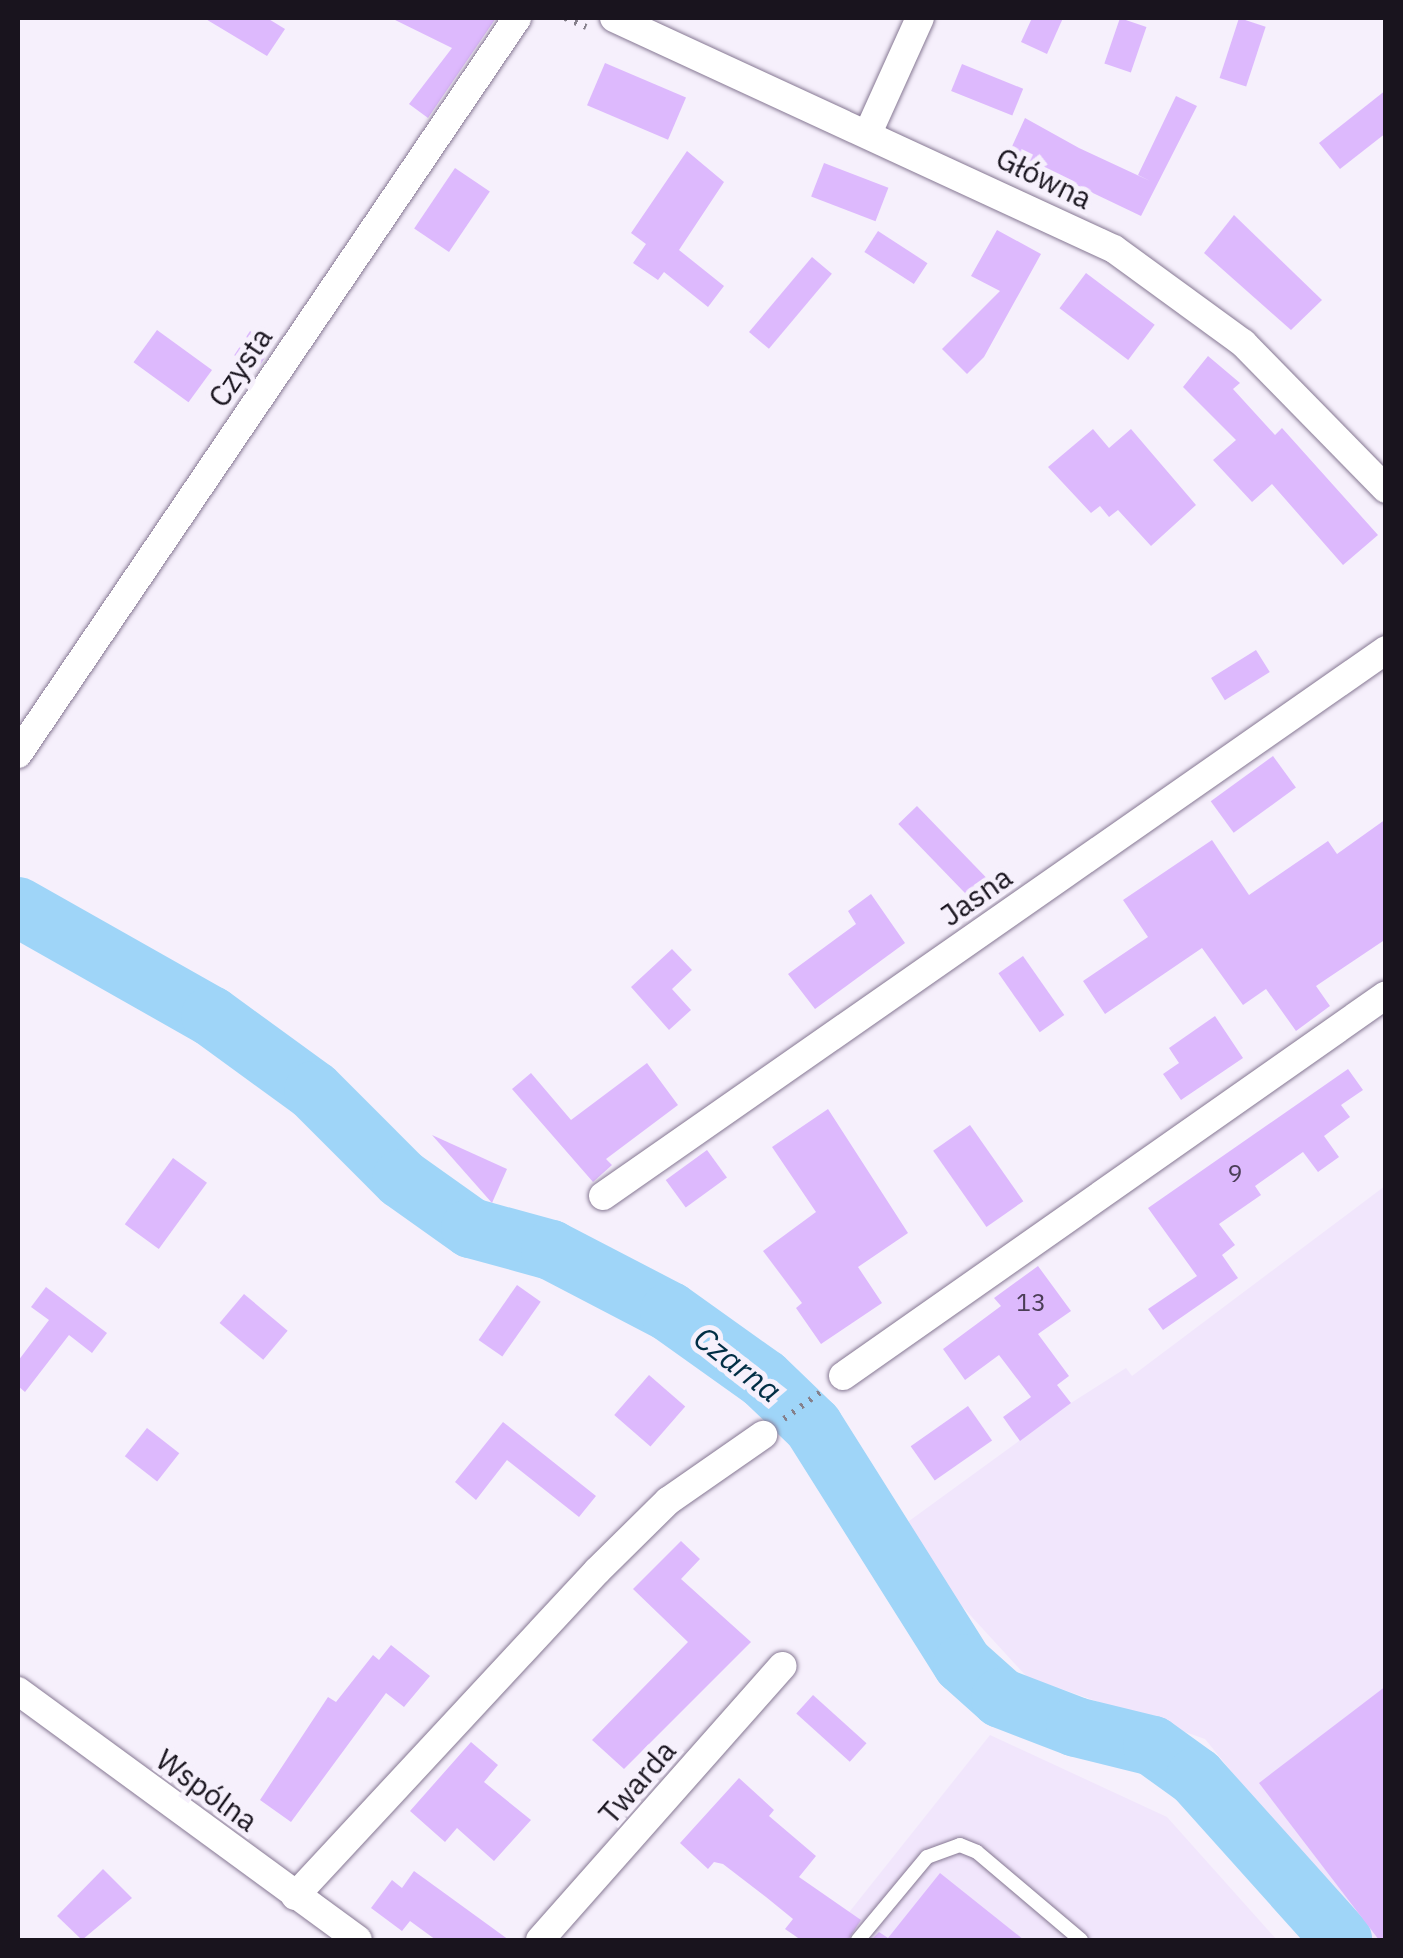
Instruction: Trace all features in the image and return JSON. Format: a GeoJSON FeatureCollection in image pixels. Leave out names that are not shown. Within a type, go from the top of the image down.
{"type":"FeatureCollection","features":[{"type":"Feature","properties":{"kind":"street","name":"Czysta"},"geometry":{"type":"LineString","coordinates":[[18,754],[517,18]]}},
{"type":"Feature","properties":{"kind":"street"},"geometry":{"type":"LineString","coordinates":[[868,133],[920,18]]}},
{"type":"Feature","properties":{"kind":"street","name":"Główna"},"geometry":{"type":"LineString","coordinates":[[608,26],[868,133],[1052,215],[1180,293],[1299,396],[1386,490]]}},
{"type":"Feature","properties":{"kind":"street","name":"Jasna"},"geometry":{"type":"LineString","coordinates":[[603,1196],[1386,650]]}},
{"type":"Feature","properties":{"kind":"street"},"geometry":{"type":"LineString","coordinates":[[843,1376],[1386,995]]}},
{"type":"Feature","properties":{"kind":"street"},"geometry":{"type":"LineString","coordinates":[[295,1896],[597,1571],[668,1501],[763,1435]]}},
{"type":"Feature","properties":{"kind":"street","name":"Twarda"},"geometry":{"type":"LineString","coordinates":[[540,1940],[782,1666]]}},
{"type":"Feature","properties":{"kind":"street","name":"Wspólna"},"geometry":{"type":"LineString","coordinates":[[18,1691],[358,1940]]}},
{"type":"Feature","properties":{"kind":"lane"},"geometry":{"type":"LineString","coordinates":[[858,1940],[927,1856],[960,1845],[977,1852],[1081,1940]]}},
{"type":"Feature","properties":{"kind":"path"},"geometry":{"type":"LineString","coordinates":[[565,18],[608,26]]}},
{"type":"Feature","properties":{"kind":"path"},"geometry":{"type":"LineString","coordinates":[[763,1435],[843,1376]]}},
{"type":"Feature","properties":{"kind":"shaded area"},"geometry":{"type":"Polygon","coordinates":[[[1385,1186],[1385,1940],[1369,1940],[1205,1739],[1027,1677],[894,1532],[1071,1403],[1126,1368],[1132,1376],[1385,1186]]]}},
{"type":"Feature","properties":{"kind":"shaded area"},"geometry":{"type":"Polygon","coordinates":[[[990,1735],[1167,1817],[1277,1940],[827,1940],[990,1735]]]}},
{"type":"Feature","properties":{"kind":"building"},"geometry":{"type":"Polygon","coordinates":[[[204,18],[267,18],[285,29],[267,56],[204,18]]]}},
{"type":"Feature","properties":{"kind":"building"},"geometry":{"type":"Polygon","coordinates":[[[391,18],[496,18],[428,118],[409,104],[452,48],[391,18]]]}},
{"type":"Feature","properties":{"kind":"building"},"geometry":{"type":"Polygon","coordinates":[[[1032,18],[1063,18],[1047,54],[1021,42],[1032,18]]]}},
{"type":"Feature","properties":{"kind":"building"},"geometry":{"type":"Polygon","coordinates":[[[1120,18],[1146,27],[1131,73],[1104,63],[1120,18]]]}},
{"type":"Feature","properties":{"kind":"building"},"geometry":{"type":"Polygon","coordinates":[[[1239,18],[1266,27],[1246,87],[1220,78],[1239,18]]]}},
{"type":"Feature","properties":{"kind":"building"},"geometry":{"type":"Polygon","coordinates":[[[605,63],[686,97],[668,140],[587,105],[605,63]]]}},
{"type":"Feature","properties":{"kind":"building"},"geometry":{"type":"Polygon","coordinates":[[[962,64],[1023,89],[1012,116],[951,91],[962,64]]]}},
{"type":"Feature","properties":{"kind":"building"},"geometry":{"type":"Polygon","coordinates":[[[1386,90],[1386,133],[1340,169],[1319,143],[1386,90]]]}},
{"type":"Feature","properties":{"kind":"building"},"geometry":{"type":"Polygon","coordinates":[[[1176,96],[1197,106],[1141,216],[1009,153],[1025,118],[1079,148],[1150,181],[1138,175],[1176,96]]]}},
{"type":"Feature","properties":{"kind":"building"},"geometry":{"type":"Polygon","coordinates":[[[687,151],[724,182],[679,250],[724,286],[708,307],[664,272],[658,280],[633,263],[646,244],[631,233],[687,151]]]}},
{"type":"Feature","properties":{"kind":"building"},"geometry":{"type":"Polygon","coordinates":[[[824,163],[888,188],[876,221],[811,197],[824,163]]]}},
{"type":"Feature","properties":{"kind":"building"},"geometry":{"type":"Polygon","coordinates":[[[455,168],[490,191],[449,252],[414,229],[455,168]]]}},
{"type":"Feature","properties":{"kind":"building"},"geometry":{"type":"Polygon","coordinates":[[[1234,215],[1322,300],[1291,330],[1204,253],[1234,215]]]}},
{"type":"Feature","properties":{"kind":"building"},"geometry":{"type":"Polygon","coordinates":[[[997,230],[1041,254],[984,357],[967,374],[942,349],[1000,291],[971,276],[997,230]]]}},
{"type":"Feature","properties":{"kind":"building"},"geometry":{"type":"Polygon","coordinates":[[[878,231],[927,263],[914,284],[864,252],[878,231]]]}},
{"type":"Feature","properties":{"kind":"building"},"geometry":{"type":"Polygon","coordinates":[[[812,257],[832,274],[769,349],[749,332],[812,257]]]}},
{"type":"Feature","properties":{"kind":"building"},"geometry":{"type":"Polygon","coordinates":[[[1086,273],[1155,325],[1128,360],[1060,308],[1086,273]]]}},
{"type":"Feature","properties":{"kind":"building"},"geometry":{"type":"Polygon","coordinates":[[[157,330],[212,370],[189,402],[133,362],[157,330]]]}},
{"type":"Feature","properties":{"kind":"building"},"geometry":{"type":"Polygon","coordinates":[[[250,331],[273,346],[257,370],[234,355],[250,331]]]}},
{"type":"Feature","properties":{"kind":"building"},"geometry":{"type":"Polygon","coordinates":[[[1208,356],[1240,383],[1233,389],[1275,435],[1282,428],[1378,535],[1343,565],[1272,484],[1252,502],[1213,460],[1236,440],[1183,387],[1208,356]]]}},
{"type":"Feature","properties":{"kind":"building"},"geometry":{"type":"Polygon","coordinates":[[[1093,429],[1109,448],[1131,429],[1196,505],[1151,546],[1118,510],[1109,517],[1100,506],[1091,513],[1048,467],[1093,429]]]}},
{"type":"Feature","properties":{"kind":"building"},"geometry":{"type":"Polygon","coordinates":[[[1256,650],[1270,672],[1225,700],[1211,678],[1256,650]]]}},
{"type":"Feature","properties":{"kind":"building"},"geometry":{"type":"Polygon","coordinates":[[[1273,756],[1296,788],[1234,833],[1211,801],[1273,756]]]}},
{"type":"Feature","properties":{"kind":"building"},"geometry":{"type":"Polygon","coordinates":[[[917,806],[990,882],[971,900],[898,824],[917,806]]]}},
{"type":"Feature","properties":{"kind":"building"},"geometry":{"type":"Polygon","coordinates":[[[1386,819],[1386,939],[1316,986],[1330,1006],[1296,1031],[1266,989],[1243,1005],[1202,948],[1105,1014],[1083,981],[1148,937],[1123,900],[1212,840],[1249,895],[1328,841],[1337,854],[1386,819]]]}},
{"type":"Feature","properties":{"kind":"building"},"geometry":{"type":"Polygon","coordinates":[[[871,894],[905,943],[815,1009],[788,974],[856,924],[848,911],[871,894]]]}},
{"type":"Feature","properties":{"kind":"building"},"geometry":{"type":"Polygon","coordinates":[[[672,949],[692,970],[672,989],[691,1010],[669,1030],[631,987],[672,949]]]}},
{"type":"Feature","properties":{"kind":"building"},"geometry":{"type":"Polygon","coordinates":[[[1023,956],[1064,1015],[1040,1032],[998,973],[1023,956]]]}},
{"type":"Feature","properties":{"kind":"building"},"geometry":{"type":"Polygon","coordinates":[[[1215,1016],[1243,1058],[1181,1100],[1163,1074],[1179,1063],[1169,1048],[1215,1016]]]}},
{"type":"Feature","properties":{"kind":"building"},"geometry":{"type":"Polygon","coordinates":[[[647,1063],[678,1105],[606,1159],[612,1165],[593,1182],[512,1089],[531,1073],[571,1120],[647,1063]]]}},
{"type":"Feature","properties":{"kind":"building"},"geometry":{"type":"Polygon","coordinates":[[[1348,1069],[1363,1090],[1341,1105],[1350,1117],[1324,1136],[1339,1157],[1318,1172],[1303,1152],[1255,1186],[1261,1195],[1219,1224],[1235,1245],[1222,1255],[1238,1278],[1163,1330],[1148,1309],[1197,1276],[1148,1208],[1348,1069]]]}},
{"type":"Feature","properties":{"kind":"building"},"geometry":{"type":"Polygon","coordinates":[[[828,1109],[908,1233],[858,1267],[882,1303],[821,1344],[796,1308],[802,1303],[763,1251],[816,1212],[772,1147],[828,1109]]]}},
{"type":"Feature","properties":{"kind":"building"},"geometry":{"type":"Polygon","coordinates":[[[970,1125],[1023,1201],[986,1227],[933,1151],[970,1125]]]}},
{"type":"Feature","properties":{"kind":"building"},"geometry":{"type":"Polygon","coordinates":[[[432,1135],[507,1169],[492,1203],[432,1135]]]}},
{"type":"Feature","properties":{"kind":"building"},"geometry":{"type":"Polygon","coordinates":[[[707,1150],[727,1178],[686,1207],[666,1180],[707,1150]]]}},
{"type":"Feature","properties":{"kind":"building"},"geometry":{"type":"Polygon","coordinates":[[[173,1158],[207,1183],[159,1249],[125,1224],[173,1158]]]}},
{"type":"Feature","properties":{"kind":"building"},"geometry":{"type":"Polygon","coordinates":[[[1038,1266],[1071,1311],[1038,1334],[1069,1376],[1057,1385],[1071,1403],[1020,1441],[1003,1417],[1031,1397],[999,1355],[965,1380],[943,1349],[1001,1306],[994,1298],[1038,1266]]]}},
{"type":"Feature","properties":{"kind":"building"},"geometry":{"type":"Polygon","coordinates":[[[517,1285],[541,1302],[502,1357],[479,1340],[517,1285]]]}},
{"type":"Feature","properties":{"kind":"building"},"geometry":{"type":"Polygon","coordinates":[[[46,1287],[107,1333],[92,1353],[69,1335],[25,1392],[18,1386],[18,1361],[49,1320],[31,1307],[46,1287]]]}},
{"type":"Feature","properties":{"kind":"building"},"geometry":{"type":"Polygon","coordinates":[[[244,1294],[288,1331],[263,1360],[220,1323],[244,1294]]]}},
{"type":"Feature","properties":{"kind":"building"},"geometry":{"type":"Polygon","coordinates":[[[649,1375],[685,1406],[650,1446],[614,1415],[649,1375]]]}},
{"type":"Feature","properties":{"kind":"building"},"geometry":{"type":"Polygon","coordinates":[[[968,1406],[992,1440],[935,1481],[911,1446],[968,1406]]]}},
{"type":"Feature","properties":{"kind":"building"},"geometry":{"type":"Polygon","coordinates":[[[503,1422],[596,1496],[579,1517],[507,1460],[476,1500],[455,1482],[503,1422]]]}},
{"type":"Feature","properties":{"kind":"building"},"geometry":{"type":"Polygon","coordinates":[[[147,1428],[179,1453],[157,1482],[125,1456],[147,1428]]]}},
{"type":"Feature","properties":{"kind":"building"},"geometry":{"type":"Polygon","coordinates":[[[681,1541],[700,1559],[681,1579],[751,1642],[624,1769],[592,1740],[688,1642],[633,1589],[681,1541]]]}},
{"type":"Feature","properties":{"kind":"building"},"geometry":{"type":"Polygon","coordinates":[[[391,1645],[430,1676],[404,1707],[386,1693],[291,1822],[260,1800],[328,1697],[336,1702],[373,1655],[379,1660],[391,1645]]]}},
{"type":"Feature","properties":{"kind":"building"},"geometry":{"type":"Polygon","coordinates":[[[1386,1686],[1386,1940],[1379,1940],[1259,1783],[1386,1686]]]}},
{"type":"Feature","properties":{"kind":"building"},"geometry":{"type":"Polygon","coordinates":[[[813,1695],[867,1743],[850,1762],[796,1714],[813,1695]]]}},
{"type":"Feature","properties":{"kind":"building"},"geometry":{"type":"Polygon","coordinates":[[[471,1742],[498,1765],[484,1782],[531,1820],[494,1861],[457,1828],[445,1842],[410,1811],[471,1742]]]}},
{"type":"Feature","properties":{"kind":"building"},"geometry":{"type":"Polygon","coordinates":[[[739,1778],[774,1810],[769,1816],[816,1856],[799,1877],[861,1920],[848,1940],[801,1940],[785,1929],[793,1919],[766,1897],[723,1864],[714,1862],[708,1869],[680,1843],[739,1778]]]}},
{"type":"Feature","properties":{"kind":"building"},"geometry":{"type":"Polygon","coordinates":[[[103,1869],[132,1898],[82,1940],[57,1916],[103,1869]]]}},
{"type":"Feature","properties":{"kind":"building"},"geometry":{"type":"Polygon","coordinates":[[[414,1871],[509,1940],[436,1940],[410,1921],[402,1931],[371,1908],[392,1880],[402,1888],[414,1871]]]}},
{"type":"Feature","properties":{"kind":"building"},"geometry":{"type":"Polygon","coordinates":[[[940,1873],[1024,1940],[871,1940],[879,1932],[888,1938],[940,1873]]]}},
{"type":"Feature","properties":{"kind":"waterway","name":"Czarna"},"geometry":{"type":"LineString","coordinates":[[18,907],[211,1016],[314,1091],[402,1179],[471,1228],[551,1250],[670,1312],[764,1379],[813,1426],[963,1664],[1001,1698],[1076,1727],[1153,1746],[1196,1777],[1342,1940]]}}]}
